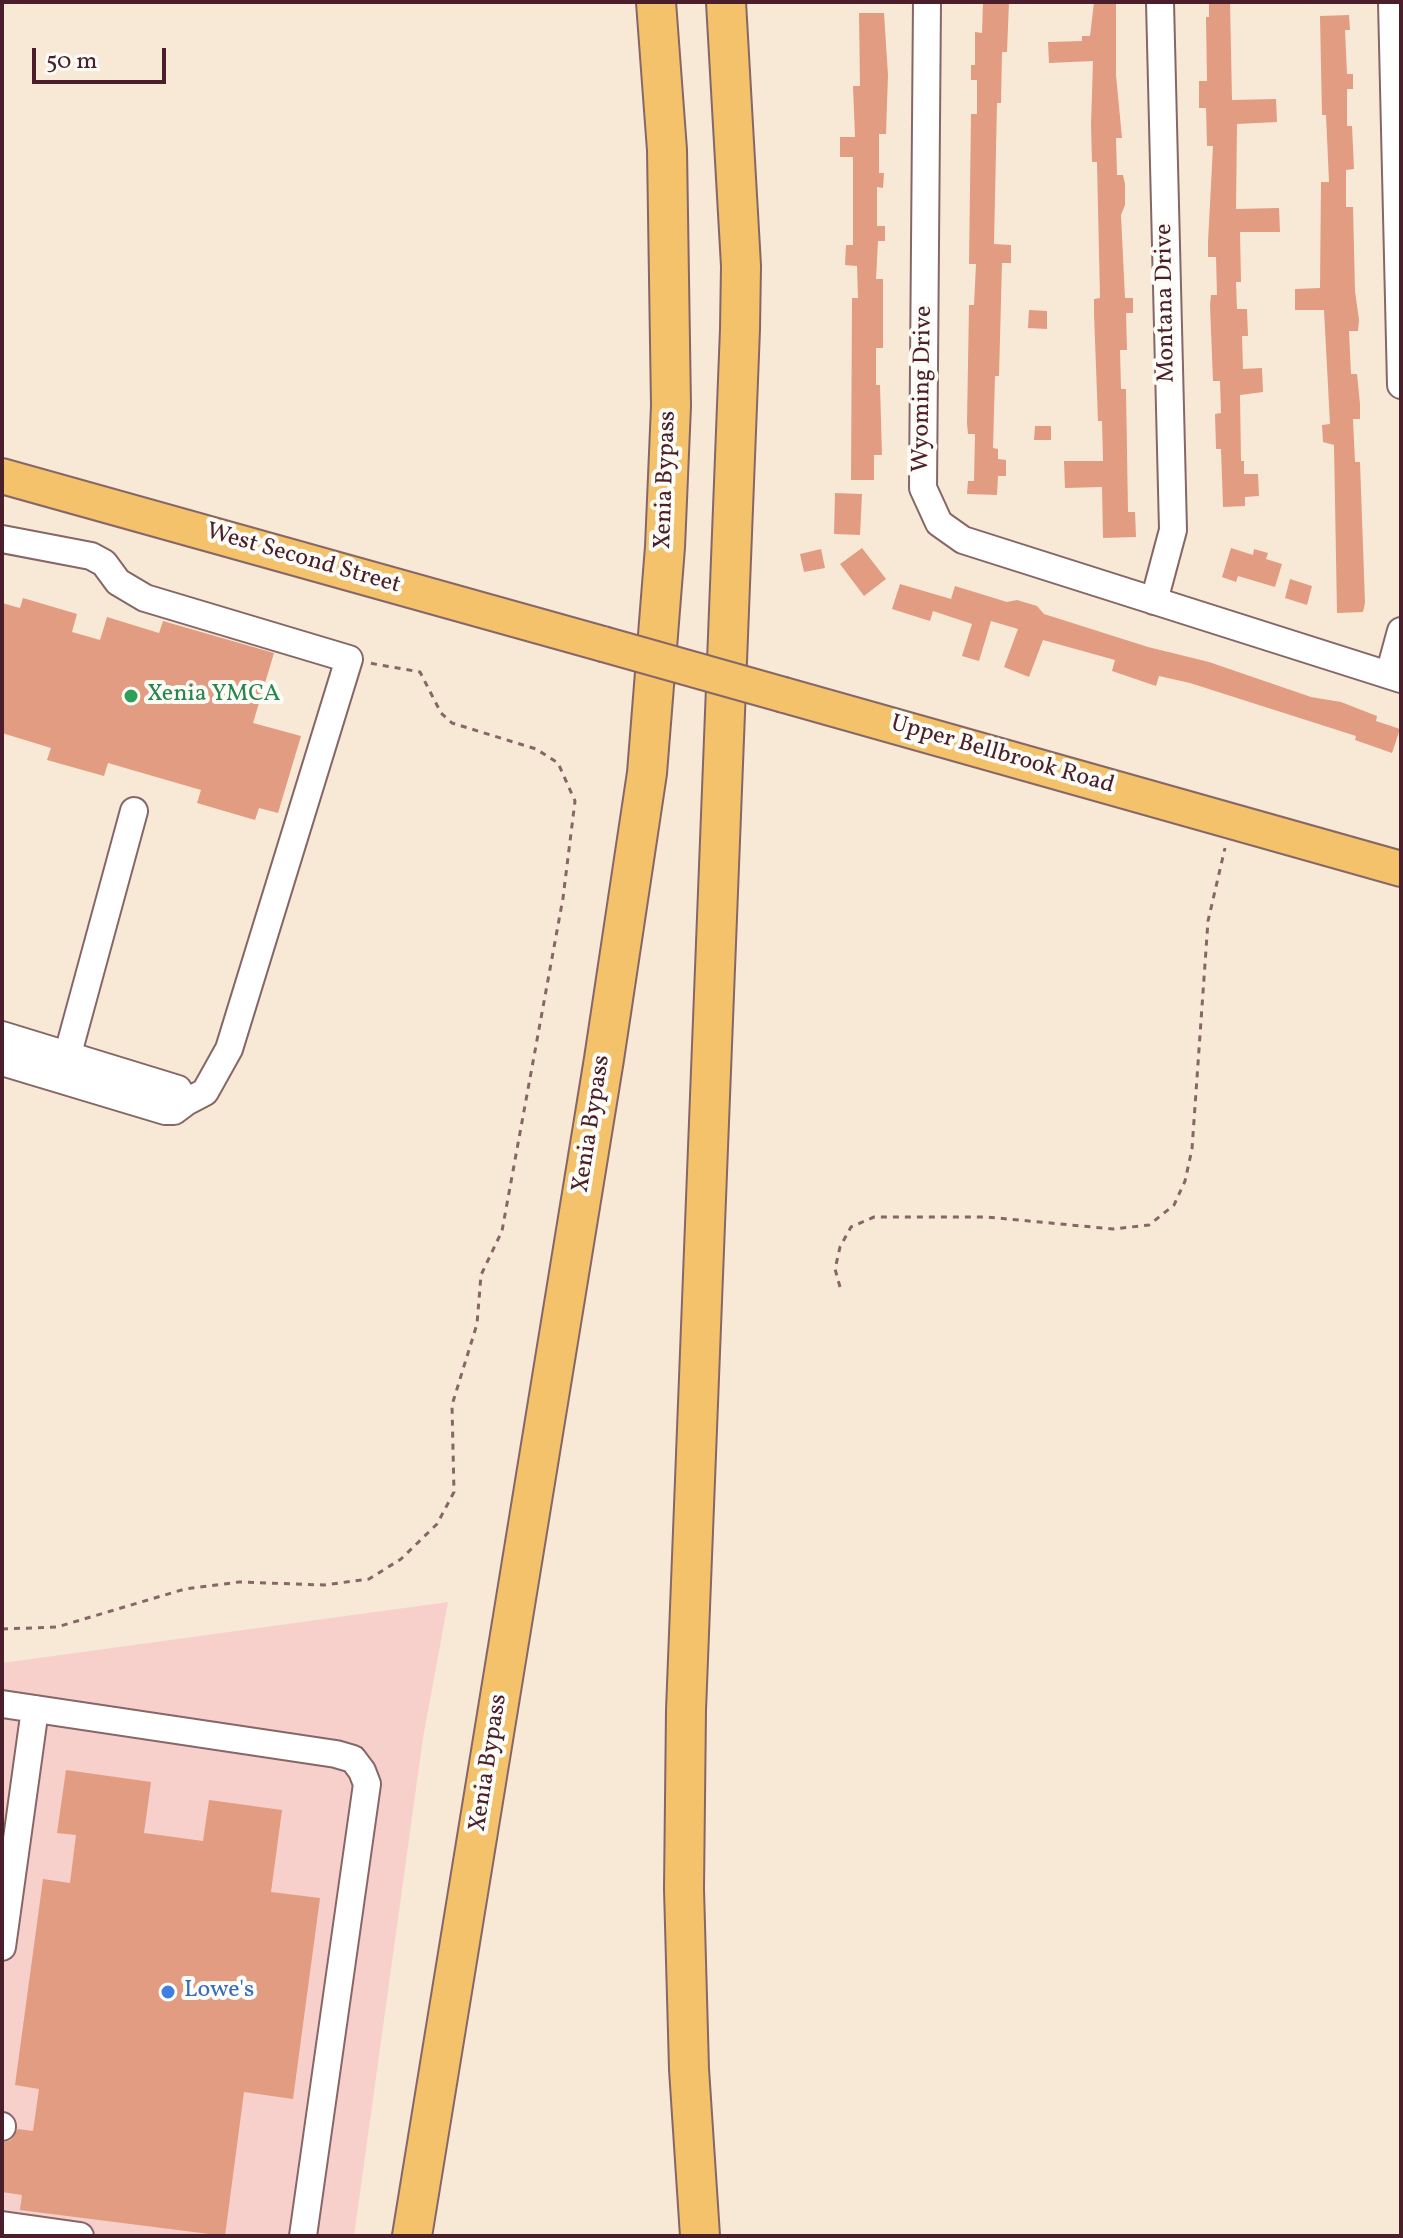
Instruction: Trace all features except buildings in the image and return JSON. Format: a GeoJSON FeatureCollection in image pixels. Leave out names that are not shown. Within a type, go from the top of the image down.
{"type":"FeatureCollection","features":[{"type":"Feature","properties":{"kind":"highway","name":"Xenia Bypass"},"geometry":{"type":"LineString","coordinates":[[412,2236],[647,773],[665,547],[671,406],[668,166],[656,2]]}},
{"type":"Feature","properties":{"kind":"highway"},"geometry":{"type":"LineString","coordinates":[[700,2236],[690,2082],[684,1889],[686,1710],[739,358],[741,254],[726,2]]}},
{"type":"Feature","properties":{"kind":"highway"},"geometry":{"type":"LineString","coordinates":[[397,2236],[439,1999],[481,1817]]}},
{"type":"Feature","properties":{"kind":"main road","name":"West Second Street"},"geometry":{"type":"LineString","coordinates":[[2,476],[603,644]]}},
{"type":"Feature","properties":{"kind":"main road","name":"Upper Bellbrook Road"},"geometry":{"type":"LineString","coordinates":[[603,644],[1401,869]]}},
{"type":"Feature","properties":{"kind":"street","name":"Wyoming Drive"},"geometry":{"type":"LineString","coordinates":[[927,2],[923,488],[928,505],[939,523],[963,540],[1395,677]]}},
{"type":"Feature","properties":{"kind":"street","name":"Montana Drive"},"geometry":{"type":"LineString","coordinates":[[1154,601],[1173,530],[1160,2]]}},
{"type":"Feature","properties":{"kind":"street"},"geometry":{"type":"LineString","coordinates":[[1392,2],[1401,385]]}},
{"type":"Feature","properties":{"kind":"street"},"geometry":{"type":"LineString","coordinates":[[2,539],[91,556],[104,563],[118,582],[145,598],[349,659],[229,1049],[205,1092],[174,1111],[165,1111],[2,1062]]}},
{"type":"Feature","properties":{"kind":"street"},"geometry":{"type":"LineString","coordinates":[[1395,677],[1401,631]]}},
{"type":"Feature","properties":{"kind":"street"},"geometry":{"type":"LineString","coordinates":[[61,1079],[134,811]]}},
{"type":"Feature","properties":{"kind":"street"},"geometry":{"type":"LineString","coordinates":[[2,1035],[178,1089],[186,1102]]}},
{"type":"Feature","properties":{"kind":"street"},"geometry":{"type":"LineString","coordinates":[[2,1704],[336,1754],[353,1759],[362,1771],[367,1784],[303,2236]]}},
{"type":"Feature","properties":{"kind":"street"},"geometry":{"type":"LineString","coordinates":[[2,1947],[35,1709]]}},
{"type":"Feature","properties":{"kind":"street"},"geometry":{"type":"LineString","coordinates":[[2,2225],[80,2236]]}},
{"type":"Feature","properties":{"kind":"path"},"geometry":{"type":"LineString","coordinates":[[2,1629],[57,1627],[185,1589],[239,1582],[324,1585],[369,1579],[401,1559],[437,1524],[454,1492],[452,1405],[477,1324],[481,1275],[502,1231],[563,898],[575,801],[558,763],[536,749],[452,723],[441,713],[420,672],[349,659]]}},
{"type":"Feature","properties":{"kind":"path"},"geometry":{"type":"LineString","coordinates":[[840,1287],[835,1269],[840,1247],[851,1227],[874,1217],[987,1217],[1113,1229],[1149,1225],[1174,1205],[1185,1181],[1192,1149],[1208,921],[1232,821]]}},
{"type":"Feature","properties":{"kind":"shaded area"},"geometry":{"type":"Polygon","coordinates":[[[448,1602],[423,1738],[354,2236],[2,2236],[2,1663],[448,1602]]]}},
{"type":"Feature","properties":{"kind":"place","name":"Xenia YMCA"},"geometry":{"type":"Point","coordinates":[131,696]}},
{"type":"Feature","properties":{"kind":"place","name":"Lowe's"},"geometry":{"type":"Point","coordinates":[168,1992]}}]}
